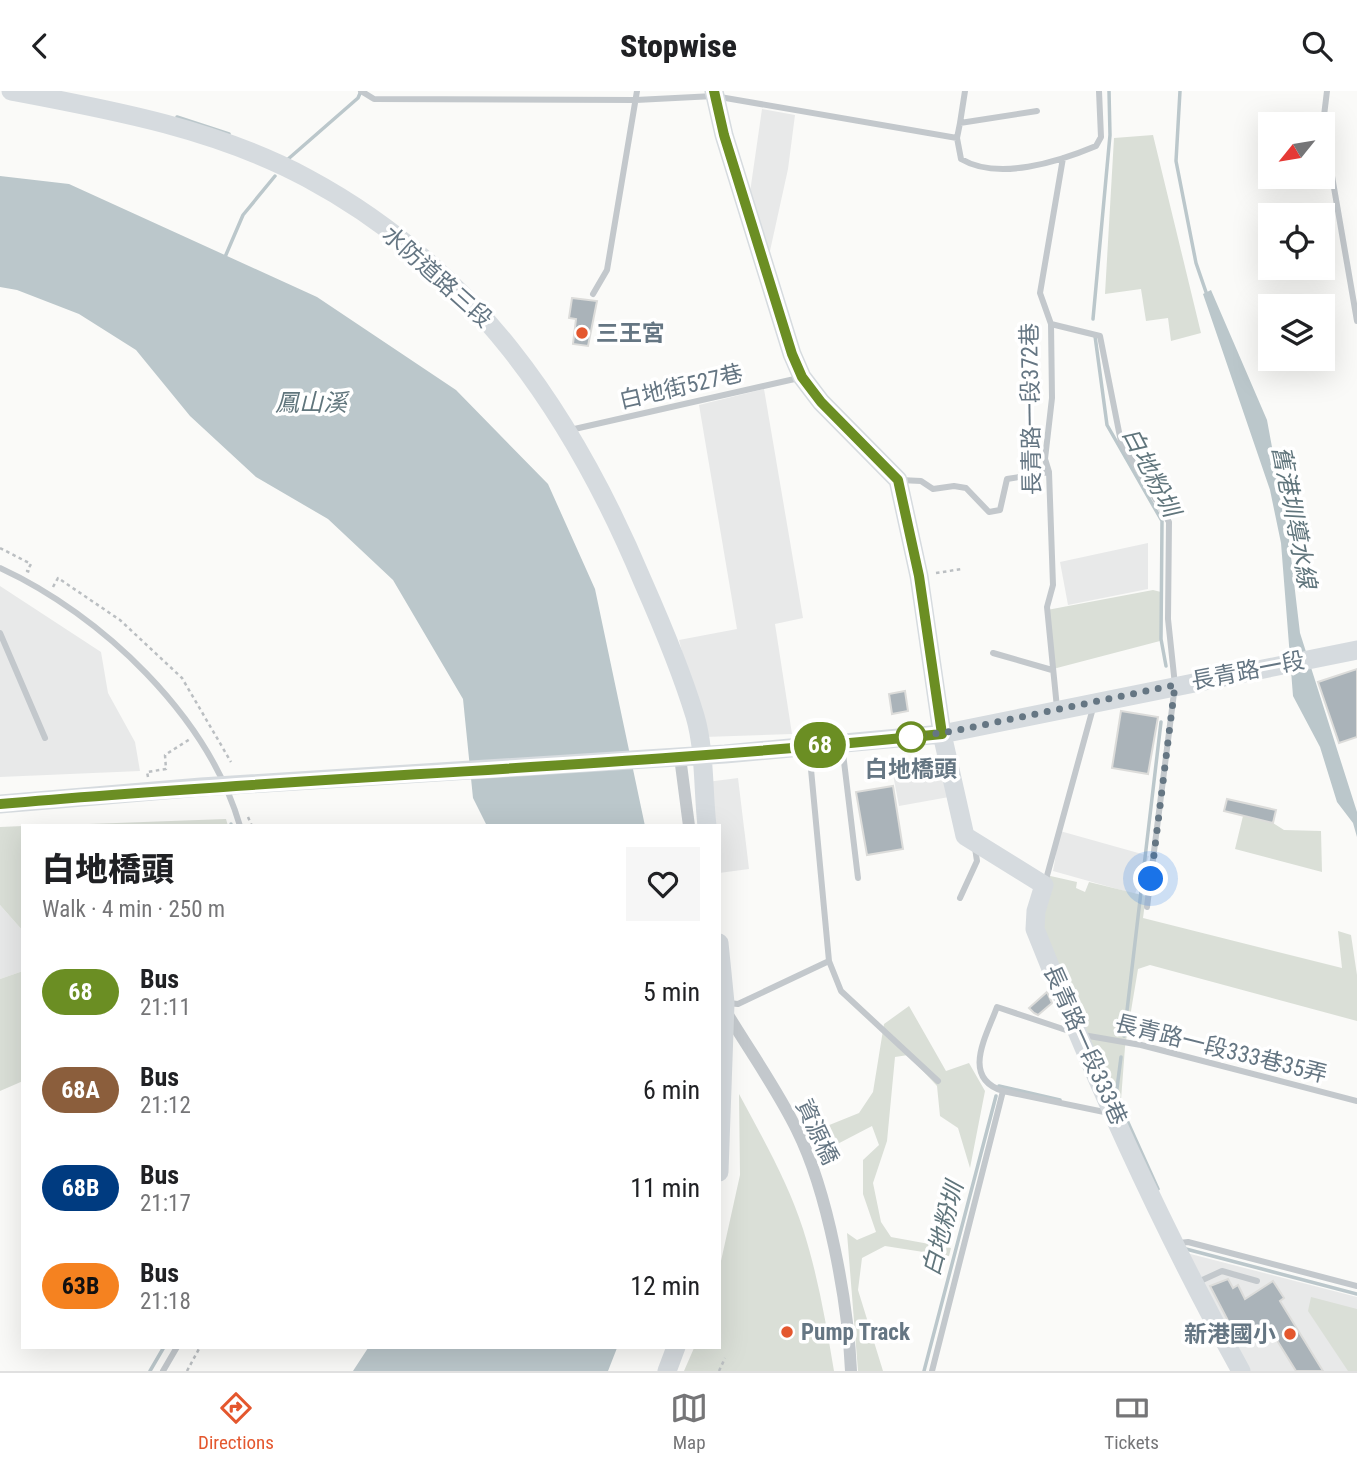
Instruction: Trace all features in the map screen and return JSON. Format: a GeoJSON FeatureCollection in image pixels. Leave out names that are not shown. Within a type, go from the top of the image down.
{"type":"FeatureCollection","features":[{"type":"Feature","properties":{"kind":"street","name":"水防道路三段"},"geometry":{"type":"LineString","coordinates":[[11,91],[91,106],[211,136],[307,178],[400,238],[483,314],[535,378],[569,430],[624,535],[664,631],[696,719],[707,824]]}},
{"type":"Feature","properties":{"kind":"street"},"geometry":{"type":"LineString","coordinates":[[714,94],[768,277],[802,377],[821,402],[898,480],[919,576],[942,734],[965,837],[975,846],[1044,885]]}},
{"type":"Feature","properties":{"kind":"street","name":"長青路一段"},"geometry":{"type":"LineString","coordinates":[[0,804],[201,787],[724,754],[942,734],[1276,664],[1357,650]]}},
{"type":"Feature","properties":{"kind":"street"},"geometry":{"type":"LineString","coordinates":[[680,757],[689,824]]}},
{"type":"Feature","properties":{"kind":"street","name":"長青路一段333巷"},"geometry":{"type":"LineString","coordinates":[[1044,885],[1035,929],[1076,1034],[1115,1114],[1172,1244],[1241,1371]]}},
{"type":"Feature","properties":{"kind":"street"},"geometry":{"type":"LineString","coordinates":[[721,980],[721,1057]]}},
{"type":"Feature","properties":{"kind":"street","name":"資源橋"},"geometry":{"type":"LineString","coordinates":[[722,999],[797,1130],[819,1185],[843,1300],[850,1371]]}},
{"type":"Feature","properties":{"kind":"street"},"geometry":{"type":"LineString","coordinates":[[667,1371],[675,1349]]}},
{"type":"Feature","properties":{"kind":"lane"},"geometry":{"type":"LineString","coordinates":[[361,91],[374,99],[636,100],[714,94],[957,138]]}},
{"type":"Feature","properties":{"kind":"lane"},"geometry":{"type":"LineString","coordinates":[[593,294],[607,270],[637,91]]}},
{"type":"Feature","properties":{"kind":"lane"},"geometry":{"type":"LineString","coordinates":[[965,91],[957,138],[961,159],[973,166],[1029,168],[1096,146],[1101,137],[1099,91]]}},
{"type":"Feature","properties":{"kind":"lane"},"geometry":{"type":"LineString","coordinates":[[1327,91],[1323,124],[1357,321]]}},
{"type":"Feature","properties":{"kind":"lane"},"geometry":{"type":"LineString","coordinates":[[960,123],[1037,111]]}},
{"type":"Feature","properties":{"kind":"lane","name":"長青路一段372巷"},"geometry":{"type":"LineString","coordinates":[[1057,710],[1047,607],[1053,585],[1049,472],[1045,459],[1052,398],[1051,324],[1040,293],[1040,283],[1063,158]]}},
{"type":"Feature","properties":{"kind":"lane"},"geometry":{"type":"LineString","coordinates":[[1051,324],[1100,336],[1121,442],[1169,521],[1168,619],[1175,685],[1147,907]]}},
{"type":"Feature","properties":{"kind":"lane","name":"白地街527巷"},"geometry":{"type":"LineString","coordinates":[[569,430],[802,377]]}},
{"type":"Feature","properties":{"kind":"lane"},"geometry":{"type":"LineString","coordinates":[[898,480],[921,481],[933,489],[954,486],[966,488],[989,512],[995,512],[1000,510],[1007,479],[1049,472]]}},
{"type":"Feature","properties":{"kind":"lane"},"geometry":{"type":"LineString","coordinates":[[0,568],[39,586],[127,652],[195,736],[216,768],[239,824]]}},
{"type":"Feature","properties":{"kind":"lane"},"geometry":{"type":"LineString","coordinates":[[0,633],[45,739]]}},
{"type":"Feature","properties":{"kind":"lane"},"geometry":{"type":"LineString","coordinates":[[993,653],[1052,670]]}},
{"type":"Feature","properties":{"kind":"lane","name":"長青路一段333巷"},"geometry":{"type":"LineString","coordinates":[[1044,885],[1095,702]]}},
{"type":"Feature","properties":{"kind":"lane"},"geometry":{"type":"LineString","coordinates":[[841,743],[858,878]]}},
{"type":"Feature","properties":{"kind":"lane"},"geometry":{"type":"LineString","coordinates":[[809,747],[829,961],[841,991],[937,1081]]}},
{"type":"Feature","properties":{"kind":"lane"},"geometry":{"type":"LineString","coordinates":[[960,898],[977,861],[975,846]]}},
{"type":"Feature","properties":{"kind":"lane"},"geometry":{"type":"LineString","coordinates":[[722,999],[738,1004],[829,961]]}},
{"type":"Feature","properties":{"kind":"lane","name":"長青路一段333巷35弄"},"geometry":{"type":"LineString","coordinates":[[1003,1091],[988,1086],[981,1078],[979,1057],[997,1007],[1076,1034],[1141,1045],[1357,1101]]}},
{"type":"Feature","properties":{"kind":"lane"},"geometry":{"type":"LineString","coordinates":[[932,1371],[1003,1091],[1115,1114]]}},
{"type":"Feature","properties":{"kind":"lane"},"geometry":{"type":"LineString","coordinates":[[1172,1244],[1188,1242],[1357,1286]]}},
{"type":"Feature","properties":{"kind":"lane"},"geometry":{"type":"LineString","coordinates":[[1193,1285],[1222,1271],[1257,1281]]}},
{"type":"Feature","properties":{"kind":"lane"},"geometry":{"type":"LineString","coordinates":[[163,1371],[176,1349]]}},
{"type":"Feature","properties":{"kind":"path"},"geometry":{"type":"LineString","coordinates":[[0,548],[31,564]]}},
{"type":"Feature","properties":{"kind":"path"},"geometry":{"type":"LineString","coordinates":[[919,576],[962,569]]}},
{"type":"Feature","properties":{"kind":"path"},"geometry":{"type":"LineString","coordinates":[[58,579],[120,620],[182,678],[231,762]]}},
{"type":"Feature","properties":{"kind":"path"},"geometry":{"type":"LineString","coordinates":[[166,769],[165,755],[195,736]]}},
{"type":"Feature","properties":{"kind":"path"},"geometry":{"type":"LineString","coordinates":[[249,817],[251,824]]}},
{"type":"Feature","properties":{"kind":"path"},"geometry":{"type":"LineString","coordinates":[[187,1371],[199,1349]]}},
{"type":"Feature","properties":{"kind":"path"},"geometry":{"type":"LineString","coordinates":[[719,1371],[725,1357]]}},
{"type":"Feature","properties":{"kind":"shaded area"},"geometry":{"type":"Polygon","coordinates":[[[762,109],[795,115],[788,169],[768,260],[749,199],[762,109]]]}},
{"type":"Feature","properties":{"kind":"shaded area"},"geometry":{"type":"Polygon","coordinates":[[[1153,135],[1201,333],[1171,341],[1168,318],[1146,321],[1141,289],[1105,294],[1114,138],[1153,135]]]}},
{"type":"Feature","properties":{"kind":"shaded area"},"geometry":{"type":"Polygon","coordinates":[[[764,389],[803,618],[775,624],[792,734],[704,737],[679,640],[737,629],[699,405],[764,389]]]}},
{"type":"Feature","properties":{"kind":"shaded area"},"geometry":{"type":"Polygon","coordinates":[[[1148,543],[1148,589],[1068,605],[1060,562],[1148,543]]]}},
{"type":"Feature","properties":{"kind":"shaded area"},"geometry":{"type":"Polygon","coordinates":[[[0,586],[101,652],[108,693],[135,742],[140,771],[0,777],[0,586]]]}},
{"type":"Feature","properties":{"kind":"shaded area"},"geometry":{"type":"Polygon","coordinates":[[[1153,590],[1161,592],[1160,641],[1053,669],[1047,610],[1153,590]]]}},
{"type":"Feature","properties":{"kind":"shaded area"},"geometry":{"type":"Polygon","coordinates":[[[941,754],[949,797],[899,806],[891,764],[941,754]]]}},
{"type":"Feature","properties":{"kind":"shaded area"},"geometry":{"type":"Polygon","coordinates":[[[738,778],[749,869],[721,873],[721,824],[712,824],[707,782],[738,778]]]}},
{"type":"Feature","properties":{"kind":"shaded area"},"geometry":{"type":"Polygon","coordinates":[[[1243,816],[1273,823],[1284,830],[1321,831],[1322,872],[1235,849],[1243,816]]]}},
{"type":"Feature","properties":{"kind":"shaded area"},"geometry":{"type":"Polygon","coordinates":[[[226,819],[227,824],[89,824],[226,819]]]}},
{"type":"Feature","properties":{"kind":"shaded area"},"geometry":{"type":"Polygon","coordinates":[[[21,826],[21,929],[0,905],[0,827],[21,826]]]}},
{"type":"Feature","properties":{"kind":"shaded area"},"geometry":{"type":"Polygon","coordinates":[[[1060,831],[1149,856],[1135,894],[1053,871],[1060,831]]]}},
{"type":"Feature","properties":{"kind":"shaded area"},"geometry":{"type":"Polygon","coordinates":[[[1046,875],[1077,882],[1076,888],[1085,892],[1089,882],[1146,896],[1143,918],[1342,968],[1338,931],[1351,935],[1357,975],[1357,1021],[1150,965],[1138,969],[1125,1047],[1121,1100],[1111,1092],[1036,920],[1046,875]]]}},
{"type":"Feature","properties":{"kind":"shaded area"},"geometry":{"type":"Polygon","coordinates":[[[0,905],[21,929],[21,972],[0,979],[0,905]]]}},
{"type":"Feature","properties":{"kind":"shaded area"},"geometry":{"type":"Polygon","coordinates":[[[21,972],[21,1082],[0,1091],[0,979],[21,972]]]}},
{"type":"Feature","properties":{"kind":"shaded area"},"geometry":{"type":"Polygon","coordinates":[[[909,1006],[946,1071],[969,1063],[985,1091],[970,1168],[958,1128],[940,1116],[937,1086],[908,1055],[895,1057],[887,1141],[873,1183],[881,1222],[891,1237],[951,1248],[949,1256],[885,1246],[862,1258],[858,1290],[883,1371],[858,1371],[847,1233],[857,1240],[876,1232],[863,1194],[863,1160],[879,1145],[872,1126],[824,1151],[812,1132],[859,1113],[873,1092],[884,1024],[909,1006]]]}},
{"type":"Feature","properties":{"kind":"shaded area"},"geometry":{"type":"Polygon","coordinates":[[[739,1094],[797,1211],[817,1282],[834,1371],[684,1371],[694,1349],[721,1349],[721,1261],[740,1175],[739,1094]]]}},
{"type":"Feature","properties":{"kind":"shaded area","name":"新港國小"},"geometry":{"type":"Polygon","coordinates":[[[1179,1251],[1357,1297],[1357,1371],[1242,1371],[1179,1251]]]}},
{"type":"Feature","properties":{"kind":"shaded area"},"geometry":{"type":"Polygon","coordinates":[[[1311,1297],[1357,1309],[1357,1371],[1348,1371],[1308,1311],[1311,1297]]]}},
{"type":"Feature","properties":{"kind":"water","name":"鳳山溪"},"geometry":{"type":"Polygon","coordinates":[[[0,176],[69,184],[317,297],[456,390],[548,484],[595,589],[645,824],[486,824],[473,798],[463,699],[393,580],[328,519],[256,477],[190,416],[136,350],[79,314],[17,290],[0,287],[0,176]]]}},
{"type":"Feature","properties":{"kind":"water"},"geometry":{"type":"Polygon","coordinates":[[[1211,290],[1267,420],[1289,540],[1300,633],[1357,812],[1357,837],[1353,823],[1337,802],[1320,747],[1293,696],[1281,543],[1270,490],[1203,294],[1211,290]]]}},
{"type":"Feature","properties":{"kind":"water"},"geometry":{"type":"Polygon","coordinates":[[[367,1349],[617,1349],[608,1371],[353,1371],[367,1349]]]}},
{"type":"Feature","properties":{"kind":"building","name":"三王宮"},"geometry":{"type":"Polygon","coordinates":[[[572,298],[597,301],[588,346],[573,344],[576,319],[569,318],[572,298]]]}},
{"type":"Feature","properties":{"kind":"building"},"geometry":{"type":"Polygon","coordinates":[[[1357,669],[1357,737],[1339,743],[1318,682],[1357,669]]]}},
{"type":"Feature","properties":{"kind":"building"},"geometry":{"type":"Polygon","coordinates":[[[905,691],[908,711],[892,714],[889,694],[905,691]]]}},
{"type":"Feature","properties":{"kind":"building"},"geometry":{"type":"Polygon","coordinates":[[[1121,711],[1158,717],[1148,774],[1112,768],[1121,711]]]}},
{"type":"Feature","properties":{"kind":"building"},"geometry":{"type":"Polygon","coordinates":[[[893,786],[903,849],[867,855],[856,792],[893,786]]]}},
{"type":"Feature","properties":{"kind":"building"},"geometry":{"type":"Polygon","coordinates":[[[1227,799],[1276,810],[1273,823],[1224,811],[1227,799]]]}},
{"type":"Feature","properties":{"kind":"building"},"geometry":{"type":"Polygon","coordinates":[[[1047,992],[1052,1003],[1038,1015],[1034,1013],[1029,1008],[1047,992]]]}},
{"type":"Feature","properties":{"kind":"building"},"geometry":{"type":"Polygon","coordinates":[[[1228,1279],[1233,1288],[1238,1285],[1245,1299],[1273,1281],[1284,1298],[1280,1301],[1323,1371],[1296,1371],[1268,1326],[1239,1342],[1210,1286],[1228,1279]]]}},
{"type":"Feature","properties":{"kind":"waterway"},"geometry":{"type":"LineString","coordinates":[[287,160],[358,98],[361,91]]}},
{"type":"Feature","properties":{"kind":"waterway","name":"白地粉圳"},"geometry":{"type":"LineString","coordinates":[[1093,319],[1110,135],[1109,91]]}},
{"type":"Feature","properties":{"kind":"waterway","name":"舊港圳導水線"},"geometry":{"type":"LineString","coordinates":[[1180,91],[1176,161],[1196,263],[1207,295]]}},
{"type":"Feature","properties":{"kind":"waterway"},"geometry":{"type":"LineString","coordinates":[[177,117],[229,134]]}},
{"type":"Feature","properties":{"kind":"waterway"},"geometry":{"type":"LineString","coordinates":[[225,257],[243,215],[275,176]]}},
{"type":"Feature","properties":{"kind":"waterway","name":"白地粉圳"},"geometry":{"type":"LineString","coordinates":[[1095,336],[1107,425],[1162,521],[1161,639],[1166,666]]}},
{"type":"Feature","properties":{"kind":"waterway","name":"白地粉圳"},"geometry":{"type":"LineString","coordinates":[[1124,1036],[1161,722]]}},
{"type":"Feature","properties":{"kind":"waterway","name":"白地粉圳"},"geometry":{"type":"LineString","coordinates":[[1121,1057],[1116,1096],[1158,1189]]}},
{"type":"Feature","properties":{"kind":"waterway","name":"白地粉圳"},"geometry":{"type":"LineString","coordinates":[[999,1086],[1060,1100]]}},
{"type":"Feature","properties":{"kind":"waterway","name":"白地粉圳"},"geometry":{"type":"LineString","coordinates":[[924,1371],[996,1096]]}},
{"type":"Feature","properties":{"kind":"waterway","name":"白地粉圳"},"geometry":{"type":"LineString","coordinates":[[1186,1249],[1357,1294]]}},
{"type":"Feature","properties":{"kind":"waterway"},"geometry":{"type":"LineString","coordinates":[[150,1371],[163,1349]]}},
{"type":"Feature","properties":{"kind":"bus line","name":"68"},"geometry":{"type":"LineString","coordinates":[[0,804],[201,787],[724,754],[942,734],[919,576],[898,480],[821,402],[802,377],[792,354],[724,135],[714,91]]}},
{"type":"Feature","properties":{"kind":"place","name":"三王宮"},"geometry":{"type":"Point","coordinates":[582,333]}},
{"type":"Feature","properties":{"kind":"place","name":"白地橋頭"},"geometry":{"type":"Point","coordinates":[911,737]}},
{"type":"Feature","properties":{"kind":"place","name":"Pump Track"},"geometry":{"type":"Point","coordinates":[787,1332]}},
{"type":"Feature","properties":{"kind":"place","name":"新港國小"},"geometry":{"type":"Point","coordinates":[1290,1334]}},
{"type":"Feature","properties":{"kind":"route"},"geometry":{"type":"LineString","coordinates":[[911,737],[942,734],[1175,685],[1151,879]]}}]}
